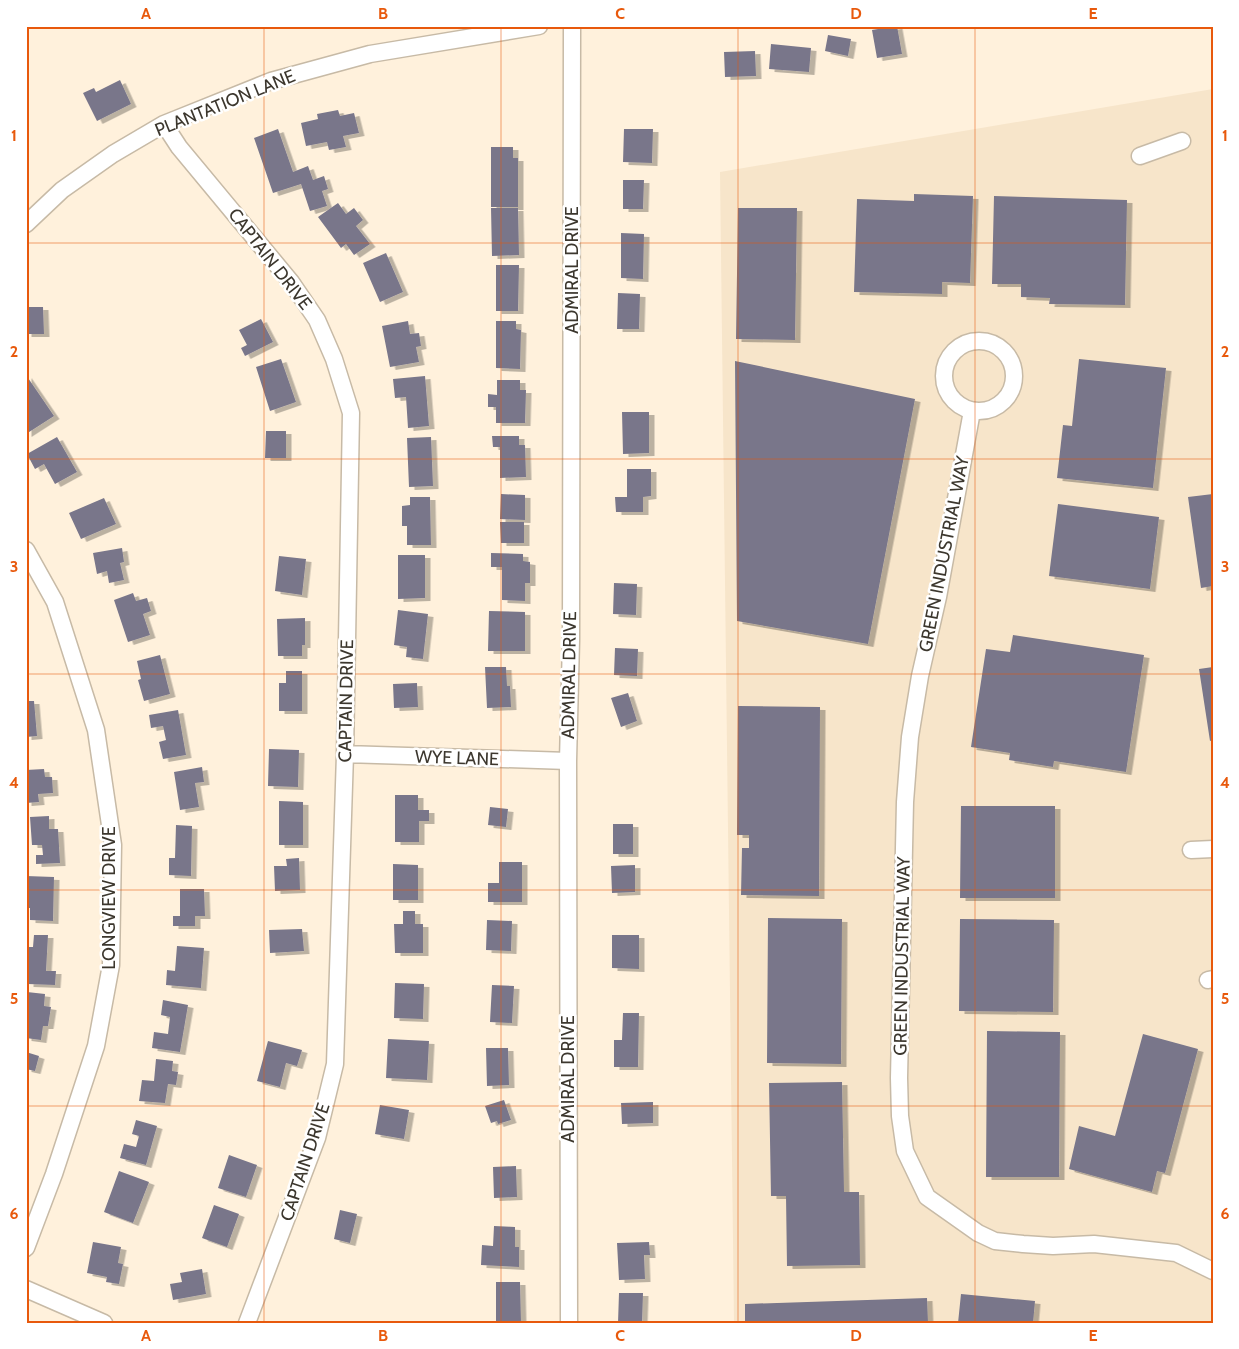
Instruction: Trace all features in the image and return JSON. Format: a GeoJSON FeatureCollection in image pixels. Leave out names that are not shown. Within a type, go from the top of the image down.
{"type":"FeatureCollection","features":[{"type":"Feature","properties":{"kind":"street","name":"PLANTATION LANE"},"geometry":{"type":"LineString","coordinates":[[26,224],[62,190],[114,154],[164,124],[271,81],[370,54],[538,26]]}},
{"type":"Feature","properties":{"kind":"street","name":"ADMIRAL DRIVE"},"geometry":{"type":"LineString","coordinates":[[569,1323],[568,761],[571,630],[572,26]]}},
{"type":"Feature","properties":{"kind":"street","name":"CAPTAIN DRIVE"},"geometry":{"type":"LineString","coordinates":[[164,124],[179,147],[291,282],[317,320],[334,359],[351,414],[345,754],[335,1064],[317,1138],[247,1323]]}},
{"type":"Feature","properties":{"kind":"street"},"geometry":{"type":"LineString","coordinates":[[1140,156],[1182,141]]}},
{"type":"Feature","properties":{"kind":"street"},"geometry":{"type":"LineString","coordinates":[[980,341],[991,343],[1009,358],[1014,369],[1014,381],[1004,401],[994,408],[984,411],[972,411],[957,404],[946,391],[943,380],[944,368],[949,357],[957,348],[968,342],[980,341]]}},
{"type":"Feature","properties":{"kind":"street","name":"GREEN INDUSTRIAL WAY"},"geometry":{"type":"LineString","coordinates":[[972,411],[938,597],[920,676],[910,737],[905,802],[899,1078],[900,1116],[905,1151],[926,1197],[978,1234],[994,1241],[1053,1246],[1094,1244],[1176,1253],[1213,1271]]}},
{"type":"Feature","properties":{"kind":"street","name":"LONGVIEW DRIVE"},"geometry":{"type":"LineString","coordinates":[[26,550],[55,602],[96,730],[114,845],[111,964],[96,1046],[54,1174],[26,1248]]}},
{"type":"Feature","properties":{"kind":"street","name":"WYE LANE"},"geometry":{"type":"LineString","coordinates":[[345,754],[568,761]]}},
{"type":"Feature","properties":{"kind":"street"},"geometry":{"type":"LineString","coordinates":[[1191,850],[1213,849]]}},
{"type":"Feature","properties":{"kind":"street"},"geometry":{"type":"LineString","coordinates":[[26,1278],[26,1288],[104,1323]]}},
{"type":"Feature","properties":{"kind":"shaded area"},"geometry":{"type":"Polygon","coordinates":[[[1213,89],[1213,1323],[734,1323],[720,172],[1213,89]]]}},
{"type":"Feature","properties":{"kind":"building"},"geometry":{"type":"Polygon","coordinates":[[[897,26],[902,54],[877,58],[872,30],[897,26]]]}},
{"type":"Feature","properties":{"kind":"building"},"geometry":{"type":"Polygon","coordinates":[[[828,35],[851,39],[848,56],[825,51],[828,35]]]}},
{"type":"Feature","properties":{"kind":"building"},"geometry":{"type":"Polygon","coordinates":[[[771,44],[811,48],[809,72],[769,69],[771,44]]]}},
{"type":"Feature","properties":{"kind":"building"},"geometry":{"type":"Polygon","coordinates":[[[755,51],[756,76],[725,77],[724,52],[755,51]]]}},
{"type":"Feature","properties":{"kind":"building"},"geometry":{"type":"Polygon","coordinates":[[[120,80],[131,104],[97,121],[83,93],[94,88],[96,92],[120,80]]]}},
{"type":"Feature","properties":{"kind":"building"},"geometry":{"type":"Polygon","coordinates":[[[338,110],[340,116],[354,113],[359,133],[343,136],[346,147],[329,150],[327,142],[306,146],[301,123],[318,119],[317,114],[338,110]]]}},
{"type":"Feature","properties":{"kind":"building"},"geometry":{"type":"Polygon","coordinates":[[[278,129],[293,172],[308,166],[313,180],[324,176],[328,189],[322,191],[327,206],[310,211],[301,184],[273,193],[254,138],[278,129]]]}},
{"type":"Feature","properties":{"kind":"building"},"geometry":{"type":"Polygon","coordinates":[[[624,129],[653,129],[652,163],[623,162],[624,129]]]}},
{"type":"Feature","properties":{"kind":"building"},"geometry":{"type":"Polygon","coordinates":[[[491,147],[513,147],[513,158],[518,158],[518,207],[491,207],[491,147]]]}},
{"type":"Feature","properties":{"kind":"building"},"geometry":{"type":"Polygon","coordinates":[[[623,180],[644,180],[643,209],[623,209],[623,180]]]}},
{"type":"Feature","properties":{"kind":"building"},"geometry":{"type":"Polygon","coordinates":[[[914,194],[973,196],[970,283],[942,282],[942,294],[854,292],[857,199],[914,201],[914,194]]]}},
{"type":"Feature","properties":{"kind":"building"},"geometry":{"type":"Polygon","coordinates":[[[994,196],[1127,200],[1125,305],[1049,304],[1050,298],[1021,297],[1021,284],[992,284],[994,196]]]}},
{"type":"Feature","properties":{"kind":"building"},"geometry":{"type":"Polygon","coordinates":[[[338,203],[346,214],[354,208],[363,220],[356,226],[370,244],[354,255],[346,244],[341,248],[318,217],[338,203]]]}},
{"type":"Feature","properties":{"kind":"building"},"geometry":{"type":"Polygon","coordinates":[[[491,208],[518,208],[519,255],[492,256],[491,208]]]}},
{"type":"Feature","properties":{"kind":"building"},"geometry":{"type":"Polygon","coordinates":[[[738,208],[797,208],[795,340],[736,339],[738,208]]]}},
{"type":"Feature","properties":{"kind":"building"},"geometry":{"type":"Polygon","coordinates":[[[621,233],[644,234],[643,279],[621,278],[621,233]]]}},
{"type":"Feature","properties":{"kind":"building"},"geometry":{"type":"Polygon","coordinates":[[[386,253],[403,292],[380,302],[363,263],[386,253]]]}},
{"type":"Feature","properties":{"kind":"building"},"geometry":{"type":"Polygon","coordinates":[[[496,265],[519,265],[518,311],[496,311],[496,265]]]}},
{"type":"Feature","properties":{"kind":"building"},"geometry":{"type":"Polygon","coordinates":[[[618,293],[640,294],[639,329],[617,329],[618,293]]]}},
{"type":"Feature","properties":{"kind":"building"},"geometry":{"type":"Polygon","coordinates":[[[26,307],[43,307],[44,334],[26,334],[26,307]]]}},
{"type":"Feature","properties":{"kind":"building"},"geometry":{"type":"Polygon","coordinates":[[[261,319],[273,342],[245,356],[241,348],[247,345],[239,330],[261,319]]]}},
{"type":"Feature","properties":{"kind":"building"},"geometry":{"type":"Polygon","coordinates":[[[408,321],[410,334],[419,333],[421,346],[416,347],[419,362],[390,367],[382,326],[408,321]]]}},
{"type":"Feature","properties":{"kind":"building"},"geometry":{"type":"Polygon","coordinates":[[[496,321],[516,321],[516,329],[521,330],[520,369],[496,368],[496,321]]]}},
{"type":"Feature","properties":{"kind":"building"},"geometry":{"type":"Polygon","coordinates":[[[281,359],[296,402],[270,411],[256,367],[281,359]]]}},
{"type":"Feature","properties":{"kind":"building"},"geometry":{"type":"Polygon","coordinates":[[[1079,359],[1166,368],[1153,488],[1057,478],[1063,425],[1072,426],[1079,359]]]}},
{"type":"Feature","properties":{"kind":"building"},"geometry":{"type":"Polygon","coordinates":[[[735,361],[915,399],[868,644],[737,621],[735,361]]]}},
{"type":"Feature","properties":{"kind":"building"},"geometry":{"type":"Polygon","coordinates":[[[26,375],[54,416],[26,434],[26,417],[28,416],[26,413],[26,375]]]}},
{"type":"Feature","properties":{"kind":"building"},"geometry":{"type":"Polygon","coordinates":[[[425,376],[429,426],[408,428],[406,397],[395,398],[393,379],[425,376]]]}},
{"type":"Feature","properties":{"kind":"building"},"geometry":{"type":"Polygon","coordinates":[[[497,380],[520,380],[520,390],[526,390],[525,423],[496,423],[496,407],[488,407],[488,394],[497,395],[497,380]]]}},
{"type":"Feature","properties":{"kind":"building"},"geometry":{"type":"Polygon","coordinates":[[[622,412],[649,412],[649,453],[623,454],[622,412]]]}},
{"type":"Feature","properties":{"kind":"building"},"geometry":{"type":"Polygon","coordinates":[[[266,431],[286,431],[286,458],[265,458],[266,431]]]}},
{"type":"Feature","properties":{"kind":"building"},"geometry":{"type":"Polygon","coordinates":[[[492,436],[519,436],[519,445],[525,445],[526,477],[500,478],[500,447],[493,447],[492,436]]]}},
{"type":"Feature","properties":{"kind":"building"},"geometry":{"type":"Polygon","coordinates":[[[57,437],[77,472],[55,484],[44,464],[35,469],[27,454],[57,437]]]}},
{"type":"Feature","properties":{"kind":"building"},"geometry":{"type":"Polygon","coordinates":[[[431,437],[433,486],[409,487],[407,438],[431,437]]]}},
{"type":"Feature","properties":{"kind":"building"},"geometry":{"type":"Polygon","coordinates":[[[627,469],[651,469],[651,496],[643,497],[643,512],[616,512],[615,497],[627,497],[627,469]]]}},
{"type":"Feature","properties":{"kind":"building"},"geometry":{"type":"Polygon","coordinates":[[[501,494],[525,495],[525,520],[500,519],[501,494]]]}},
{"type":"Feature","properties":{"kind":"building"},"geometry":{"type":"Polygon","coordinates":[[[1213,494],[1213,586],[1201,588],[1188,497],[1213,494]]]}},
{"type":"Feature","properties":{"kind":"building"},"geometry":{"type":"Polygon","coordinates":[[[410,497],[430,497],[431,545],[407,545],[407,526],[402,526],[402,506],[410,505],[410,497]]]}},
{"type":"Feature","properties":{"kind":"building"},"geometry":{"type":"Polygon","coordinates":[[[104,498],[116,524],[81,539],[69,513],[104,498]]]}},
{"type":"Feature","properties":{"kind":"building"},"geometry":{"type":"Polygon","coordinates":[[[1058,504],[1159,517],[1150,589],[1049,576],[1058,504]]]}},
{"type":"Feature","properties":{"kind":"building"},"geometry":{"type":"Polygon","coordinates":[[[500,522],[524,522],[524,543],[501,543],[500,522]]]}},
{"type":"Feature","properties":{"kind":"building"},"geometry":{"type":"Polygon","coordinates":[[[122,548],[124,562],[120,563],[124,580],[109,583],[107,571],[97,574],[93,553],[122,548]]]}},
{"type":"Feature","properties":{"kind":"building"},"geometry":{"type":"Polygon","coordinates":[[[491,553],[523,554],[523,561],[530,562],[530,583],[525,583],[525,601],[502,600],[502,567],[491,567],[491,553]]]}},
{"type":"Feature","properties":{"kind":"building"},"geometry":{"type":"Polygon","coordinates":[[[398,555],[425,555],[425,598],[398,599],[398,555]]]}},
{"type":"Feature","properties":{"kind":"building"},"geometry":{"type":"Polygon","coordinates":[[[279,556],[306,559],[302,595],[275,591],[279,556]]]}},
{"type":"Feature","properties":{"kind":"building"},"geometry":{"type":"Polygon","coordinates":[[[614,583],[637,584],[636,615],[613,614],[614,583]]]}},
{"type":"Feature","properties":{"kind":"building"},"geometry":{"type":"Polygon","coordinates":[[[133,593],[136,601],[147,598],[151,611],[143,614],[150,635],[128,642],[114,600],[133,593]]]}},
{"type":"Feature","properties":{"kind":"building"},"geometry":{"type":"Polygon","coordinates":[[[398,610],[428,614],[423,659],[406,657],[407,647],[394,645],[398,610]]]}},
{"type":"Feature","properties":{"kind":"building"},"geometry":{"type":"Polygon","coordinates":[[[489,611],[525,612],[525,651],[488,651],[489,611]]]}},
{"type":"Feature","properties":{"kind":"building"},"geometry":{"type":"Polygon","coordinates":[[[305,618],[305,645],[302,645],[302,656],[278,656],[277,619],[305,618]]]}},
{"type":"Feature","properties":{"kind":"building"},"geometry":{"type":"Polygon","coordinates":[[[1013,635],[1144,655],[1126,772],[1054,761],[1053,767],[1009,760],[1010,753],[971,747],[986,649],[1010,652],[1013,635]]]}},
{"type":"Feature","properties":{"kind":"building"},"geometry":{"type":"Polygon","coordinates":[[[615,648],[638,649],[637,676],[614,675],[615,648]]]}},
{"type":"Feature","properties":{"kind":"building"},"geometry":{"type":"Polygon","coordinates":[[[160,655],[170,694],[144,701],[138,680],[141,679],[137,661],[160,655]]]}},
{"type":"Feature","properties":{"kind":"building"},"geometry":{"type":"Polygon","coordinates":[[[485,667],[506,667],[507,686],[510,686],[511,707],[487,708],[485,667]]]}},
{"type":"Feature","properties":{"kind":"building"},"geometry":{"type":"Polygon","coordinates":[[[1213,667],[1213,740],[1210,741],[1199,669],[1213,667]]]}},
{"type":"Feature","properties":{"kind":"building"},"geometry":{"type":"Polygon","coordinates":[[[286,671],[302,671],[302,711],[279,711],[279,683],[286,683],[286,671]]]}},
{"type":"Feature","properties":{"kind":"building"},"geometry":{"type":"Polygon","coordinates":[[[417,683],[418,707],[394,708],[393,684],[417,683]]]}},
{"type":"Feature","properties":{"kind":"building"},"geometry":{"type":"Polygon","coordinates":[[[628,693],[637,721],[621,727],[611,698],[628,693]]]}},
{"type":"Feature","properties":{"kind":"building"},"geometry":{"type":"Polygon","coordinates":[[[26,701],[34,701],[37,736],[26,737],[26,701]]]}},
{"type":"Feature","properties":{"kind":"building"},"geometry":{"type":"Polygon","coordinates":[[[738,706],[820,707],[819,896],[741,895],[742,848],[749,848],[749,835],[737,835],[738,706]]]}},
{"type":"Feature","properties":{"kind":"building"},"geometry":{"type":"Polygon","coordinates":[[[178,710],[186,755],[163,759],[159,742],[166,740],[163,726],[151,728],[149,715],[178,710]]]}},
{"type":"Feature","properties":{"kind":"building"},"geometry":{"type":"Polygon","coordinates":[[[269,749],[299,750],[298,787],[268,786],[269,749]]]}},
{"type":"Feature","properties":{"kind":"building"},"geometry":{"type":"Polygon","coordinates":[[[202,767],[204,782],[195,783],[199,807],[180,810],[174,772],[202,767]]]}},
{"type":"Feature","properties":{"kind":"building"},"geometry":{"type":"Polygon","coordinates":[[[44,769],[45,777],[52,777],[53,793],[38,794],[39,802],[26,803],[26,770],[44,769]]]}},
{"type":"Feature","properties":{"kind":"building"},"geometry":{"type":"Polygon","coordinates":[[[395,795],[418,795],[418,810],[429,810],[429,821],[419,821],[419,842],[395,842],[395,795]]]}},
{"type":"Feature","properties":{"kind":"building"},"geometry":{"type":"Polygon","coordinates":[[[279,801],[303,802],[303,845],[279,845],[279,801]]]}},
{"type":"Feature","properties":{"kind":"building"},"geometry":{"type":"Polygon","coordinates":[[[961,806],[1055,806],[1055,898],[960,898],[961,806]]]}},
{"type":"Feature","properties":{"kind":"building"},"geometry":{"type":"Polygon","coordinates":[[[490,807],[508,809],[506,827],[488,825],[490,807]]]}},
{"type":"Feature","properties":{"kind":"building"},"geometry":{"type":"Polygon","coordinates":[[[49,816],[49,829],[58,829],[60,863],[36,864],[36,855],[43,855],[42,845],[32,845],[30,817],[49,816]]]}},
{"type":"Feature","properties":{"kind":"building"},"geometry":{"type":"Polygon","coordinates":[[[613,824],[633,824],[633,854],[613,854],[613,824]]]}},
{"type":"Feature","properties":{"kind":"building"},"geometry":{"type":"Polygon","coordinates":[[[176,825],[192,826],[191,876],[169,875],[169,858],[175,858],[176,825]]]}},
{"type":"Feature","properties":{"kind":"building"},"geometry":{"type":"Polygon","coordinates":[[[299,858],[300,890],[275,891],[274,866],[287,866],[286,859],[299,858]]]}},
{"type":"Feature","properties":{"kind":"building"},"geometry":{"type":"Polygon","coordinates":[[[499,862],[522,862],[522,902],[488,902],[488,883],[499,883],[499,862]]]}},
{"type":"Feature","properties":{"kind":"building"},"geometry":{"type":"Polygon","coordinates":[[[393,864],[418,865],[418,900],[393,900],[393,864]]]}},
{"type":"Feature","properties":{"kind":"building"},"geometry":{"type":"Polygon","coordinates":[[[635,865],[635,892],[612,893],[611,866],[635,865]]]}},
{"type":"Feature","properties":{"kind":"building"},"geometry":{"type":"Polygon","coordinates":[[[26,876],[54,877],[53,921],[30,920],[30,908],[26,908],[26,876]]]}},
{"type":"Feature","properties":{"kind":"building"},"geometry":{"type":"Polygon","coordinates":[[[180,889],[204,889],[205,916],[195,916],[195,926],[173,926],[173,916],[180,916],[180,889]]]}},
{"type":"Feature","properties":{"kind":"building"},"geometry":{"type":"Polygon","coordinates":[[[403,911],[415,911],[415,924],[423,924],[423,953],[395,953],[394,924],[403,924],[403,911]]]}},
{"type":"Feature","properties":{"kind":"building"},"geometry":{"type":"Polygon","coordinates":[[[768,918],[842,919],[841,1064],[767,1063],[768,918]]]}},
{"type":"Feature","properties":{"kind":"building"},"geometry":{"type":"Polygon","coordinates":[[[960,919],[1054,920],[1053,1012],[959,1011],[960,919]]]}},
{"type":"Feature","properties":{"kind":"building"},"geometry":{"type":"Polygon","coordinates":[[[487,920],[512,921],[511,951],[486,950],[487,920]]]}},
{"type":"Feature","properties":{"kind":"building"},"geometry":{"type":"Polygon","coordinates":[[[302,929],[304,951],[270,953],[269,930],[302,929]]]}},
{"type":"Feature","properties":{"kind":"building"},"geometry":{"type":"Polygon","coordinates":[[[34,935],[48,935],[46,971],[56,971],[55,985],[28,984],[29,964],[26,964],[26,947],[33,947],[34,935]]]}},
{"type":"Feature","properties":{"kind":"building"},"geometry":{"type":"Polygon","coordinates":[[[612,935],[639,935],[639,969],[612,968],[612,935]]]}},
{"type":"Feature","properties":{"kind":"building"},"geometry":{"type":"Polygon","coordinates":[[[177,946],[204,948],[201,988],[166,985],[167,970],[175,971],[177,946]]]}},
{"type":"Feature","properties":{"kind":"building"},"geometry":{"type":"Polygon","coordinates":[[[395,983],[424,984],[423,1019],[394,1018],[395,983]]]}},
{"type":"Feature","properties":{"kind":"building"},"geometry":{"type":"Polygon","coordinates":[[[492,985],[514,986],[512,1023],[490,1022],[492,985]]]}},
{"type":"Feature","properties":{"kind":"building"},"geometry":{"type":"Polygon","coordinates":[[[27,992],[45,994],[44,1006],[51,1007],[48,1026],[43,1026],[41,1040],[26,1038],[26,1021],[29,1007],[26,1006],[27,992]]]}},
{"type":"Feature","properties":{"kind":"building"},"geometry":{"type":"Polygon","coordinates":[[[163,1000],[188,1005],[180,1052],[152,1048],[154,1032],[168,1034],[170,1017],[161,1015],[163,1000]]]}},
{"type":"Feature","properties":{"kind":"building"},"geometry":{"type":"Polygon","coordinates":[[[623,1013],[639,1013],[638,1067],[614,1067],[614,1040],[622,1040],[623,1013]]]}},
{"type":"Feature","properties":{"kind":"building"},"geometry":{"type":"Polygon","coordinates":[[[987,1031],[1060,1032],[1059,1177],[986,1177],[987,1031]]]}},
{"type":"Feature","properties":{"kind":"building"},"geometry":{"type":"Polygon","coordinates":[[[1143,1034],[1198,1049],[1165,1173],[1157,1171],[1152,1192],[1069,1169],[1079,1126],[1115,1136],[1143,1034]]]}},
{"type":"Feature","properties":{"kind":"building"},"geometry":{"type":"Polygon","coordinates":[[[388,1039],[429,1041],[427,1080],[386,1078],[388,1039]]]}},
{"type":"Feature","properties":{"kind":"building"},"geometry":{"type":"Polygon","coordinates":[[[268,1041],[302,1050],[297,1066],[286,1063],[280,1087],[257,1081],[268,1041]]]}},
{"type":"Feature","properties":{"kind":"building"},"geometry":{"type":"Polygon","coordinates":[[[486,1048],[508,1048],[509,1085],[487,1086],[486,1048]]]}},
{"type":"Feature","properties":{"kind":"building"},"geometry":{"type":"Polygon","coordinates":[[[26,1052],[39,1056],[35,1071],[26,1069],[26,1052]]]}},
{"type":"Feature","properties":{"kind":"building"},"geometry":{"type":"Polygon","coordinates":[[[156,1059],[173,1061],[172,1071],[178,1072],[176,1085],[168,1084],[165,1103],[139,1101],[142,1080],[154,1081],[156,1059]]]}},
{"type":"Feature","properties":{"kind":"building"},"geometry":{"type":"Polygon","coordinates":[[[842,1082],[844,1192],[859,1192],[860,1265],[787,1266],[786,1196],[771,1196],[769,1083],[842,1082]]]}},
{"type":"Feature","properties":{"kind":"building"},"geometry":{"type":"Polygon","coordinates":[[[504,1100],[511,1120],[498,1124],[497,1121],[491,1123],[485,1106],[504,1100]]]}},
{"type":"Feature","properties":{"kind":"building"},"geometry":{"type":"Polygon","coordinates":[[[653,1102],[653,1123],[622,1124],[621,1103],[653,1102]]]}},
{"type":"Feature","properties":{"kind":"building"},"geometry":{"type":"Polygon","coordinates":[[[380,1105],[409,1110],[404,1139],[375,1134],[380,1105]]]}},
{"type":"Feature","properties":{"kind":"building"},"geometry":{"type":"Polygon","coordinates":[[[136,1120],[157,1126],[146,1165],[120,1158],[124,1144],[136,1147],[139,1136],[132,1134],[136,1120]]]}},
{"type":"Feature","properties":{"kind":"building"},"geometry":{"type":"Polygon","coordinates":[[[229,1155],[257,1165],[246,1197],[218,1188],[229,1155]]]}},
{"type":"Feature","properties":{"kind":"building"},"geometry":{"type":"Polygon","coordinates":[[[516,1166],[517,1197],[494,1198],[493,1167],[516,1166]]]}},
{"type":"Feature","properties":{"kind":"building"},"geometry":{"type":"Polygon","coordinates":[[[119,1171],[149,1182],[133,1223],[104,1212],[119,1171]]]}},
{"type":"Feature","properties":{"kind":"building"},"geometry":{"type":"Polygon","coordinates":[[[214,1205],[239,1214],[227,1247],[202,1238],[214,1205]]]}},
{"type":"Feature","properties":{"kind":"building"},"geometry":{"type":"Polygon","coordinates":[[[340,1210],[357,1214],[350,1243],[334,1239],[340,1210]]]}},
{"type":"Feature","properties":{"kind":"building"},"geometry":{"type":"Polygon","coordinates":[[[494,1226],[515,1227],[515,1247],[519,1247],[519,1267],[481,1265],[482,1245],[493,1246],[494,1226]]]}},
{"type":"Feature","properties":{"kind":"building"},"geometry":{"type":"Polygon","coordinates":[[[93,1242],[121,1247],[118,1263],[123,1264],[119,1284],[106,1282],[107,1277],[87,1273],[93,1242]]]}},
{"type":"Feature","properties":{"kind":"building"},"geometry":{"type":"Polygon","coordinates":[[[649,1242],[650,1255],[644,1255],[645,1279],[619,1280],[617,1243],[649,1242]]]}},
{"type":"Feature","properties":{"kind":"building"},"geometry":{"type":"Polygon","coordinates":[[[202,1269],[206,1294],[173,1300],[170,1284],[182,1282],[180,1273],[202,1269]]]}},
{"type":"Feature","properties":{"kind":"building"},"geometry":{"type":"Polygon","coordinates":[[[496,1282],[520,1282],[521,1323],[496,1323],[496,1282]]]}},
{"type":"Feature","properties":{"kind":"building"},"geometry":{"type":"Polygon","coordinates":[[[619,1293],[643,1293],[642,1323],[618,1323],[619,1293]]]}},
{"type":"Feature","properties":{"kind":"building"},"geometry":{"type":"Polygon","coordinates":[[[961,1294],[1035,1301],[1033,1323],[958,1323],[961,1294]]]}},
{"type":"Feature","properties":{"kind":"building"},"geometry":{"type":"Polygon","coordinates":[[[927,1298],[928,1323],[745,1323],[745,1304],[927,1298]]]}}]}
